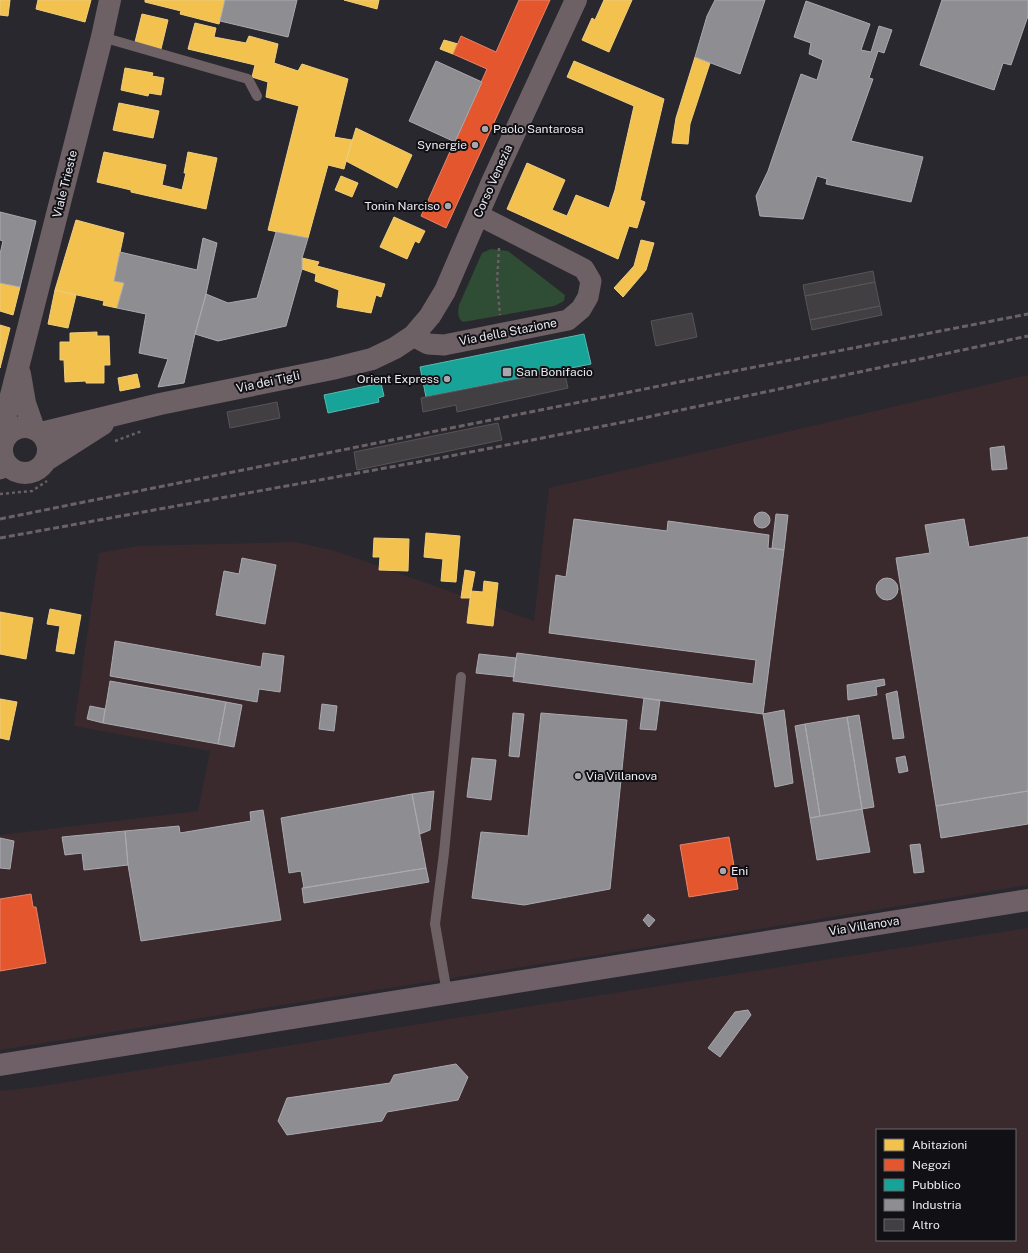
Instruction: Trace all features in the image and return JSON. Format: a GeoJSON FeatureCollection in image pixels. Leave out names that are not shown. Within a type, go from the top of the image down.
{"type":"FeatureCollection","features":[{"type":"Feature","properties":{"kind":"main road","name":"Via Villanova"},"geometry":{"type":"LineString","coordinates":[[0,1065],[1028,900]]}},
{"type":"Feature","properties":{"kind":"street","name":"Viale Trieste"},"geometry":{"type":"LineString","coordinates":[[7,436],[6,415],[102,37],[110,0]]}},
{"type":"Feature","properties":{"kind":"street","name":"Corso Venezia"},"geometry":{"type":"LineString","coordinates":[[413,336],[430,316],[445,291],[576,0]]}},
{"type":"Feature","properties":{"kind":"street","name":"Via della Stazione"},"geometry":{"type":"LineString","coordinates":[[413,336],[428,344],[444,345],[568,320],[581,309],[588,297],[591,281],[584,269],[478,215]]}},
{"type":"Feature","properties":{"kind":"street","name":"Via dei Tigli"},"geometry":{"type":"LineString","coordinates":[[118,415],[48,470],[36,470],[30,473],[23,473],[3,467],[2,447],[7,436],[12,430],[27,427],[38,431],[118,415],[160,404],[332,369],[366,360],[395,348],[413,336]]}},
{"type":"Feature","properties":{"kind":"street","name":"Viale Trieste"},"geometry":{"type":"LineString","coordinates":[[19,367],[25,403],[38,431]]}},
{"type":"Feature","properties":{"kind":"street"},"geometry":{"type":"LineString","coordinates":[[38,431],[45,439],[48,446],[48,470]]}},
{"type":"Feature","properties":{"kind":"lane"},"geometry":{"type":"LineString","coordinates":[[102,37],[248,79],[257,96]]}},
{"type":"Feature","properties":{"kind":"lane"},"geometry":{"type":"LineString","coordinates":[[447,993],[435,924],[444,853],[461,677]]}},
{"type":"Feature","properties":{"kind":"path"},"geometry":{"type":"LineString","coordinates":[[499,246],[497,280],[504,332]]}},
{"type":"Feature","properties":{"kind":"path"},"geometry":{"type":"LineString","coordinates":[[354,386],[407,375]]}},
{"type":"Feature","properties":{"kind":"path"},"geometry":{"type":"LineString","coordinates":[[111,443],[144,430]]}},
{"type":"Feature","properties":{"kind":"path"},"geometry":{"type":"LineString","coordinates":[[0,494],[32,491],[48,470]]}},
{"type":"Feature","properties":{"kind":"shaded area"},"geometry":{"type":"Polygon","coordinates":[[[1028,375],[1028,885],[0,1050],[0,835],[198,811],[210,751],[74,726],[99,553],[138,546],[295,542],[336,551],[534,621],[549,488],[1028,375]]]}},
{"type":"Feature","properties":{"kind":"shaded area"},"geometry":{"type":"Polygon","coordinates":[[[1028,928],[1028,1253],[0,1253],[0,1091],[44,1086],[462,1017],[1028,928]]]}},
{"type":"Feature","properties":{"kind":"green space"},"geometry":{"type":"Polygon","coordinates":[[[491,249],[508,251],[565,295],[564,301],[554,306],[463,322],[459,317],[459,305],[482,253],[491,249]]]}},
{"type":"Feature","properties":{"kind":"building: Abitazioni"},"geometry":{"type":"Polygon","coordinates":[[[0,0],[10,0],[8,16],[0,15],[0,0]]]}},
{"type":"Feature","properties":{"kind":"building: Abitazioni"},"geometry":{"type":"Polygon","coordinates":[[[38,0],[91,0],[85,22],[36,9],[38,0]]]}},
{"type":"Feature","properties":{"kind":"building: Abitazioni"},"geometry":{"type":"Polygon","coordinates":[[[145,0],[225,0],[219,24],[180,14],[181,11],[145,2],[145,0]]]}},
{"type":"Feature","properties":{"kind":"building: Abitazioni"},"geometry":{"type":"Polygon","coordinates":[[[344,0],[379,0],[377,9],[344,0]]]}},
{"type":"Feature","properties":{"kind":"building: Abitazioni"},"geometry":{"type":"Polygon","coordinates":[[[604,0],[632,0],[609,52],[582,40],[592,18],[595,20],[604,0]]]}},
{"type":"Feature","properties":{"kind":"building: Abitazioni"},"geometry":{"type":"Polygon","coordinates":[[[142,14],[168,20],[161,49],[135,42],[142,14]]]}},
{"type":"Feature","properties":{"kind":"building: Abitazioni"},"geometry":{"type":"Polygon","coordinates":[[[195,23],[216,28],[214,37],[246,43],[249,36],[278,44],[274,63],[298,71],[302,64],[348,79],[334,137],[352,140],[344,169],[328,165],[308,238],[268,230],[299,106],[266,97],[268,82],[252,77],[255,65],[188,49],[195,23]]]}},
{"type":"Feature","properties":{"kind":"building: Abitazioni"},"geometry":{"type":"Polygon","coordinates":[[[444,40],[458,44],[453,54],[440,49],[444,40]]]}},
{"type":"Feature","properties":{"kind":"building: Abitazioni"},"geometry":{"type":"Polygon","coordinates":[[[695,57],[710,63],[690,124],[688,144],[672,143],[676,118],[695,57]]]}},
{"type":"Feature","properties":{"kind":"building: Abitazioni"},"geometry":{"type":"Polygon","coordinates":[[[574,61],[664,99],[640,200],[645,202],[637,228],[629,226],[618,259],[507,209],[527,163],[565,180],[552,210],[567,216],[576,195],[609,208],[615,190],[634,106],[567,77],[574,61]]]}},
{"type":"Feature","properties":{"kind":"building: Abitazioni"},"geometry":{"type":"Polygon","coordinates":[[[125,68],[153,73],[152,76],[164,78],[161,95],[149,93],[148,96],[121,90],[125,68]]]}},
{"type":"Feature","properties":{"kind":"building: Abitazioni"},"geometry":{"type":"Polygon","coordinates":[[[119,103],[159,111],[153,138],[113,130],[119,103]]]}},
{"type":"Feature","properties":{"kind":"building: Abitazioni"},"geometry":{"type":"Polygon","coordinates":[[[356,128],[412,155],[397,188],[346,161],[356,128]]]}},
{"type":"Feature","properties":{"kind":"building: Abitazioni"},"geometry":{"type":"Polygon","coordinates":[[[104,152],[166,165],[162,185],[182,190],[186,173],[184,173],[188,152],[217,158],[206,209],[131,192],[131,190],[97,182],[104,152]]]}},
{"type":"Feature","properties":{"kind":"building: Abitazioni"},"geometry":{"type":"Polygon","coordinates":[[[341,176],[358,183],[352,197],[335,190],[341,176]]]}},
{"type":"Feature","properties":{"kind":"building: Abitazioni"},"geometry":{"type":"Polygon","coordinates":[[[394,217],[425,231],[419,243],[415,241],[407,259],[380,247],[394,217]]]}},
{"type":"Feature","properties":{"kind":"building: Abitazioni"},"geometry":{"type":"Polygon","coordinates":[[[76,220],[124,233],[114,281],[124,283],[117,308],[103,305],[104,301],[55,290],[76,220]]]}},
{"type":"Feature","properties":{"kind":"building: Abitazioni"},"geometry":{"type":"Polygon","coordinates":[[[641,240],[654,243],[646,270],[623,297],[614,288],[634,266],[641,240]]]}},
{"type":"Feature","properties":{"kind":"building: Abitazioni"},"geometry":{"type":"Polygon","coordinates":[[[302,258],[319,262],[317,266],[385,284],[381,297],[376,295],[371,313],[337,307],[339,290],[315,281],[316,274],[302,269],[302,258]]]}},
{"type":"Feature","properties":{"kind":"building: Abitazioni"},"geometry":{"type":"Polygon","coordinates":[[[0,283],[20,287],[13,315],[0,311],[0,283]]]}},
{"type":"Feature","properties":{"kind":"building: Abitazioni"},"geometry":{"type":"Polygon","coordinates":[[[55,290],[76,295],[68,328],[48,324],[55,290]]]}},
{"type":"Feature","properties":{"kind":"building: Abitazioni"},"geometry":{"type":"Polygon","coordinates":[[[0,325],[10,328],[0,368],[0,325]]]}},
{"type":"Feature","properties":{"kind":"building: Abitazioni"},"geometry":{"type":"Polygon","coordinates":[[[97,332],[97,336],[109,336],[110,365],[104,365],[104,383],[86,383],[86,381],[65,382],[64,360],[60,360],[60,342],[70,342],[70,333],[97,332]]]}},
{"type":"Feature","properties":{"kind":"building: Abitazioni"},"geometry":{"type":"Polygon","coordinates":[[[137,374],[140,387],[120,391],[118,378],[137,374]]]}},
{"type":"Feature","properties":{"kind":"building: Abitazioni"},"geometry":{"type":"Polygon","coordinates":[[[426,533],[460,536],[456,582],[441,581],[443,559],[424,557],[426,533]]]}},
{"type":"Feature","properties":{"kind":"building: Abitazioni"},"geometry":{"type":"Polygon","coordinates":[[[374,538],[409,539],[408,571],[379,570],[380,557],[373,557],[374,538]]]}},
{"type":"Feature","properties":{"kind":"building: Abitazioni"},"geometry":{"type":"Polygon","coordinates":[[[465,570],[475,572],[470,598],[461,598],[465,570]]]}},
{"type":"Feature","properties":{"kind":"building: Abitazioni"},"geometry":{"type":"Polygon","coordinates":[[[484,581],[498,583],[493,626],[467,623],[471,591],[483,592],[484,581]]]}},
{"type":"Feature","properties":{"kind":"building: Abitazioni"},"geometry":{"type":"Polygon","coordinates":[[[50,609],[81,615],[74,654],[56,651],[60,626],[47,624],[50,609]]]}},
{"type":"Feature","properties":{"kind":"building: Abitazioni"},"geometry":{"type":"Polygon","coordinates":[[[0,612],[33,618],[26,659],[0,654],[0,612]]]}},
{"type":"Feature","properties":{"kind":"building: Abitazioni"},"geometry":{"type":"Polygon","coordinates":[[[0,699],[17,702],[9,740],[0,738],[0,699]]]}},
{"type":"Feature","properties":{"kind":"building: Negozi"},"geometry":{"type":"Polygon","coordinates":[[[519,0],[550,0],[446,228],[421,216],[487,69],[453,54],[461,36],[496,52],[519,0]]]}},
{"type":"Feature","properties":{"kind":"building: Negozi"},"geometry":{"type":"Polygon","coordinates":[[[729,837],[738,889],[689,897],[680,845],[729,837]]]}},
{"type":"Feature","properties":{"kind":"building: Negozi"},"geometry":{"type":"Polygon","coordinates":[[[31,894],[33,907],[36,907],[46,963],[0,971],[0,899],[31,894]]]}},
{"type":"Feature","properties":{"kind":"building: Pubblico"},"geometry":{"type":"Polygon","coordinates":[[[584,334],[591,364],[426,397],[420,367],[584,334]]]}},
{"type":"Feature","properties":{"kind":"building: Pubblico"},"geometry":{"type":"Polygon","coordinates":[[[381,383],[384,396],[378,398],[379,402],[328,413],[324,395],[381,383]]]}},
{"type":"Feature","properties":{"kind":"building: Industria"},"geometry":{"type":"Polygon","coordinates":[[[225,0],[297,0],[288,37],[220,21],[225,0]]]}},
{"type":"Feature","properties":{"kind":"building: Industria"},"geometry":{"type":"Polygon","coordinates":[[[715,0],[765,0],[740,74],[695,57],[707,16],[715,0]]]}},
{"type":"Feature","properties":{"kind":"building: Industria"},"geometry":{"type":"Polygon","coordinates":[[[942,0],[1028,0],[1028,16],[1011,65],[1003,63],[994,90],[920,65],[942,0]]]}},
{"type":"Feature","properties":{"kind":"building: Industria"},"geometry":{"type":"Polygon","coordinates":[[[806,1],[870,24],[861,50],[871,52],[879,26],[892,30],[884,53],[878,51],[869,78],[873,79],[851,141],[923,157],[911,202],[826,184],[827,179],[817,176],[803,219],[760,216],[756,196],[768,171],[801,74],[817,80],[823,60],[809,54],[811,43],[794,37],[806,1]]]}},
{"type":"Feature","properties":{"kind":"building: Industria"},"geometry":{"type":"Polygon","coordinates":[[[436,61],[482,82],[455,142],[409,121],[436,61]]]}},
{"type":"Feature","properties":{"kind":"building: Industria"},"geometry":{"type":"Polygon","coordinates":[[[0,212],[36,221],[20,287],[0,283],[0,254],[3,241],[0,240],[0,212]]]}},
{"type":"Feature","properties":{"kind":"building: Industria"},"geometry":{"type":"Polygon","coordinates":[[[276,232],[308,238],[302,258],[302,269],[286,326],[218,341],[195,334],[206,294],[228,303],[257,298],[276,232]]]}},
{"type":"Feature","properties":{"kind":"building: Industria"},"geometry":{"type":"Polygon","coordinates":[[[203,238],[217,243],[184,383],[158,387],[168,359],[139,353],[146,314],[117,308],[124,283],[114,281],[120,252],[197,270],[203,238]]]}},
{"type":"Feature","properties":{"kind":"building: Industria"},"geometry":{"type":"Polygon","coordinates":[[[1004,446],[1007,469],[992,470],[990,448],[1004,446]]]}},
{"type":"Feature","properties":{"kind":"building: Industria"},"geometry":{"type":"Polygon","coordinates":[[[762,512],[769,517],[770,520],[765,527],[762,528],[755,523],[754,520],[759,513],[762,512]]]}},
{"type":"Feature","properties":{"kind":"building: Industria"},"geometry":{"type":"Polygon","coordinates":[[[776,514],[788,515],[784,550],[772,548],[776,514]]]}},
{"type":"Feature","properties":{"kind":"building: Industria"},"geometry":{"type":"Polygon","coordinates":[[[574,519],[667,531],[668,521],[769,535],[768,548],[784,550],[763,714],[513,681],[517,653],[753,684],[756,660],[549,633],[556,575],[566,577],[574,519]]]}},
{"type":"Feature","properties":{"kind":"building: Industria"},"geometry":{"type":"Polygon","coordinates":[[[964,519],[969,547],[1028,537],[1028,791],[936,806],[896,558],[930,553],[925,525],[964,519]]]}},
{"type":"Feature","properties":{"kind":"building: Industria"},"geometry":{"type":"Polygon","coordinates":[[[242,558],[276,565],[265,624],[216,615],[224,571],[239,574],[242,558]]]}},
{"type":"Feature","properties":{"kind":"building: Industria"},"geometry":{"type":"Polygon","coordinates":[[[887,578],[895,581],[898,589],[895,597],[887,600],[879,597],[876,589],[879,581],[887,578]]]}},
{"type":"Feature","properties":{"kind":"building: Industria"},"geometry":{"type":"Polygon","coordinates":[[[115,641],[261,667],[263,653],[284,656],[280,692],[259,689],[257,702],[110,676],[115,641]]]}},
{"type":"Feature","properties":{"kind":"building: Industria"},"geometry":{"type":"Polygon","coordinates":[[[479,654],[516,658],[514,677],[476,673],[479,654]]]}},
{"type":"Feature","properties":{"kind":"building: Industria"},"geometry":{"type":"Polygon","coordinates":[[[884,679],[885,685],[876,687],[877,695],[848,700],[847,685],[884,679]]]}},
{"type":"Feature","properties":{"kind":"building: Industria"},"geometry":{"type":"Polygon","coordinates":[[[110,681],[226,702],[218,744],[103,723],[110,681]]]}},
{"type":"Feature","properties":{"kind":"building: Industria"},"geometry":{"type":"Polygon","coordinates":[[[897,691],[904,738],[893,739],[886,694],[897,691]]]}},
{"type":"Feature","properties":{"kind":"building: Industria"},"geometry":{"type":"Polygon","coordinates":[[[644,698],[660,700],[656,730],[640,729],[644,698]]]}},
{"type":"Feature","properties":{"kind":"building: Industria"},"geometry":{"type":"Polygon","coordinates":[[[226,702],[242,705],[234,747],[218,744],[226,702]]]}},
{"type":"Feature","properties":{"kind":"building: Industria"},"geometry":{"type":"Polygon","coordinates":[[[322,704],[337,706],[334,731],[319,729],[322,704]]]}},
{"type":"Feature","properties":{"kind":"building: Industria"},"geometry":{"type":"Polygon","coordinates":[[[90,706],[105,709],[103,723],[87,719],[90,706]]]}},
{"type":"Feature","properties":{"kind":"building: Industria"},"geometry":{"type":"Polygon","coordinates":[[[784,710],[793,783],[775,787],[763,714],[784,710]]]}},
{"type":"Feature","properties":{"kind":"building: Industria"},"geometry":{"type":"Polygon","coordinates":[[[513,713],[524,714],[519,757],[509,756],[513,713]]]}},
{"type":"Feature","properties":{"kind":"building: Industria","name":"Via Villanova"},"geometry":{"type":"Polygon","coordinates":[[[541,713],[627,720],[610,889],[524,905],[472,898],[481,832],[528,836],[541,713]]]}},
{"type":"Feature","properties":{"kind":"building: Industria"},"geometry":{"type":"Polygon","coordinates":[[[859,715],[874,807],[862,809],[847,717],[859,715]]]}},
{"type":"Feature","properties":{"kind":"building: Industria"},"geometry":{"type":"Polygon","coordinates":[[[847,717],[862,809],[820,816],[805,724],[847,717]]]}},
{"type":"Feature","properties":{"kind":"building: Industria"},"geometry":{"type":"Polygon","coordinates":[[[805,724],[820,816],[810,818],[795,726],[805,724]]]}},
{"type":"Feature","properties":{"kind":"building: Industria"},"geometry":{"type":"Polygon","coordinates":[[[905,756],[908,771],[899,773],[896,758],[905,756]]]}},
{"type":"Feature","properties":{"kind":"building: Industria"},"geometry":{"type":"Polygon","coordinates":[[[472,758],[496,760],[491,800],[467,797],[472,758]]]}},
{"type":"Feature","properties":{"kind":"building: Industria"},"geometry":{"type":"Polygon","coordinates":[[[434,791],[430,830],[420,834],[412,794],[434,791]]]}},
{"type":"Feature","properties":{"kind":"building: Industria"},"geometry":{"type":"Polygon","coordinates":[[[1028,791],[1028,824],[941,838],[936,806],[1028,791]]]}},
{"type":"Feature","properties":{"kind":"building: Industria"},"geometry":{"type":"Polygon","coordinates":[[[412,794],[426,868],[304,888],[301,871],[289,873],[281,818],[412,794]]]}},
{"type":"Feature","properties":{"kind":"building: Industria"},"geometry":{"type":"Polygon","coordinates":[[[862,809],[870,852],[817,860],[810,818],[862,809]]]}},
{"type":"Feature","properties":{"kind":"building: Industria"},"geometry":{"type":"Polygon","coordinates":[[[263,810],[281,920],[141,941],[128,865],[125,831],[179,826],[180,833],[251,821],[250,812],[263,810]]]}},
{"type":"Feature","properties":{"kind":"building: Industria"},"geometry":{"type":"Polygon","coordinates":[[[125,831],[128,865],[84,870],[82,853],[65,855],[62,837],[125,831]]]}},
{"type":"Feature","properties":{"kind":"building: Industria"},"geometry":{"type":"Polygon","coordinates":[[[0,838],[14,841],[10,869],[0,868],[0,838]]]}},
{"type":"Feature","properties":{"kind":"building: Industria"},"geometry":{"type":"Polygon","coordinates":[[[920,844],[924,872],[914,873],[910,845],[920,844]]]}},
{"type":"Feature","properties":{"kind":"building: Industria"},"geometry":{"type":"Polygon","coordinates":[[[426,868],[429,882],[304,903],[302,888],[426,868]]]}},
{"type":"Feature","properties":{"kind":"building: Industria"},"geometry":{"type":"Polygon","coordinates":[[[648,914],[655,920],[649,927],[643,920],[648,914]]]}},
{"type":"Feature","properties":{"kind":"building: Industria"},"geometry":{"type":"Polygon","coordinates":[[[748,1010],[751,1015],[720,1057],[708,1048],[735,1012],[748,1010]]]}},
{"type":"Feature","properties":{"kind":"building: Industria"},"geometry":{"type":"Polygon","coordinates":[[[456,1064],[468,1077],[458,1100],[387,1112],[382,1121],[287,1135],[278,1121],[287,1098],[390,1083],[394,1075],[456,1064]]]}},
{"type":"Feature","properties":{"kind":"building: Altro"},"geometry":{"type":"Polygon","coordinates":[[[873,271],[875,282],[805,296],[803,285],[873,271]]]}},
{"type":"Feature","properties":{"kind":"building: Altro"},"geometry":{"type":"Polygon","coordinates":[[[875,282],[880,306],[810,320],[805,296],[875,282]]]}},
{"type":"Feature","properties":{"kind":"building: Altro"},"geometry":{"type":"Polygon","coordinates":[[[880,306],[882,315],[812,330],[810,320],[880,306]]]}},
{"type":"Feature","properties":{"kind":"building: Altro"},"geometry":{"type":"Polygon","coordinates":[[[692,313],[697,337],[656,346],[651,321],[692,313]]]}},
{"type":"Feature","properties":{"kind":"building: Altro"},"geometry":{"type":"Polygon","coordinates":[[[564,370],[568,388],[457,412],[456,405],[423,412],[421,398],[564,370]]]}},
{"type":"Feature","properties":{"kind":"building: Altro"},"geometry":{"type":"Polygon","coordinates":[[[277,402],[280,418],[230,428],[227,412],[277,402]]]}},
{"type":"Feature","properties":{"kind":"building: Altro"},"geometry":{"type":"Polygon","coordinates":[[[498,423],[502,440],[357,470],[354,452],[498,423]]]}},
{"type":"Feature","properties":{"kind":"railway"},"geometry":{"type":"LineString","coordinates":[[0,519],[714,375],[1028,314]]}},
{"type":"Feature","properties":{"kind":"railway"},"geometry":{"type":"LineString","coordinates":[[0,538],[435,459],[629,421],[1028,336]]}},
{"type":"Feature","properties":{"kind":"place","name":"Paolo Santarosa"},"geometry":{"type":"Point","coordinates":[485,129]}},
{"type":"Feature","properties":{"kind":"place","name":"Synergie"},"geometry":{"type":"Point","coordinates":[475,145]}},
{"type":"Feature","properties":{"kind":"place","name":"Tonin Narciso"},"geometry":{"type":"Point","coordinates":[448,206]}},
{"type":"Feature","properties":{"kind":"place","name":"San Bonifacio"},"geometry":{"type":"Point","coordinates":[507,372]}},
{"type":"Feature","properties":{"kind":"place","name":"Orient Express"},"geometry":{"type":"Point","coordinates":[447,379]}},
{"type":"Feature","properties":{"kind":"place","name":"Via Villanova"},"geometry":{"type":"Point","coordinates":[578,776]}},
{"type":"Feature","properties":{"kind":"place","name":"Eni"},"geometry":{"type":"Point","coordinates":[723,871]}}]}
